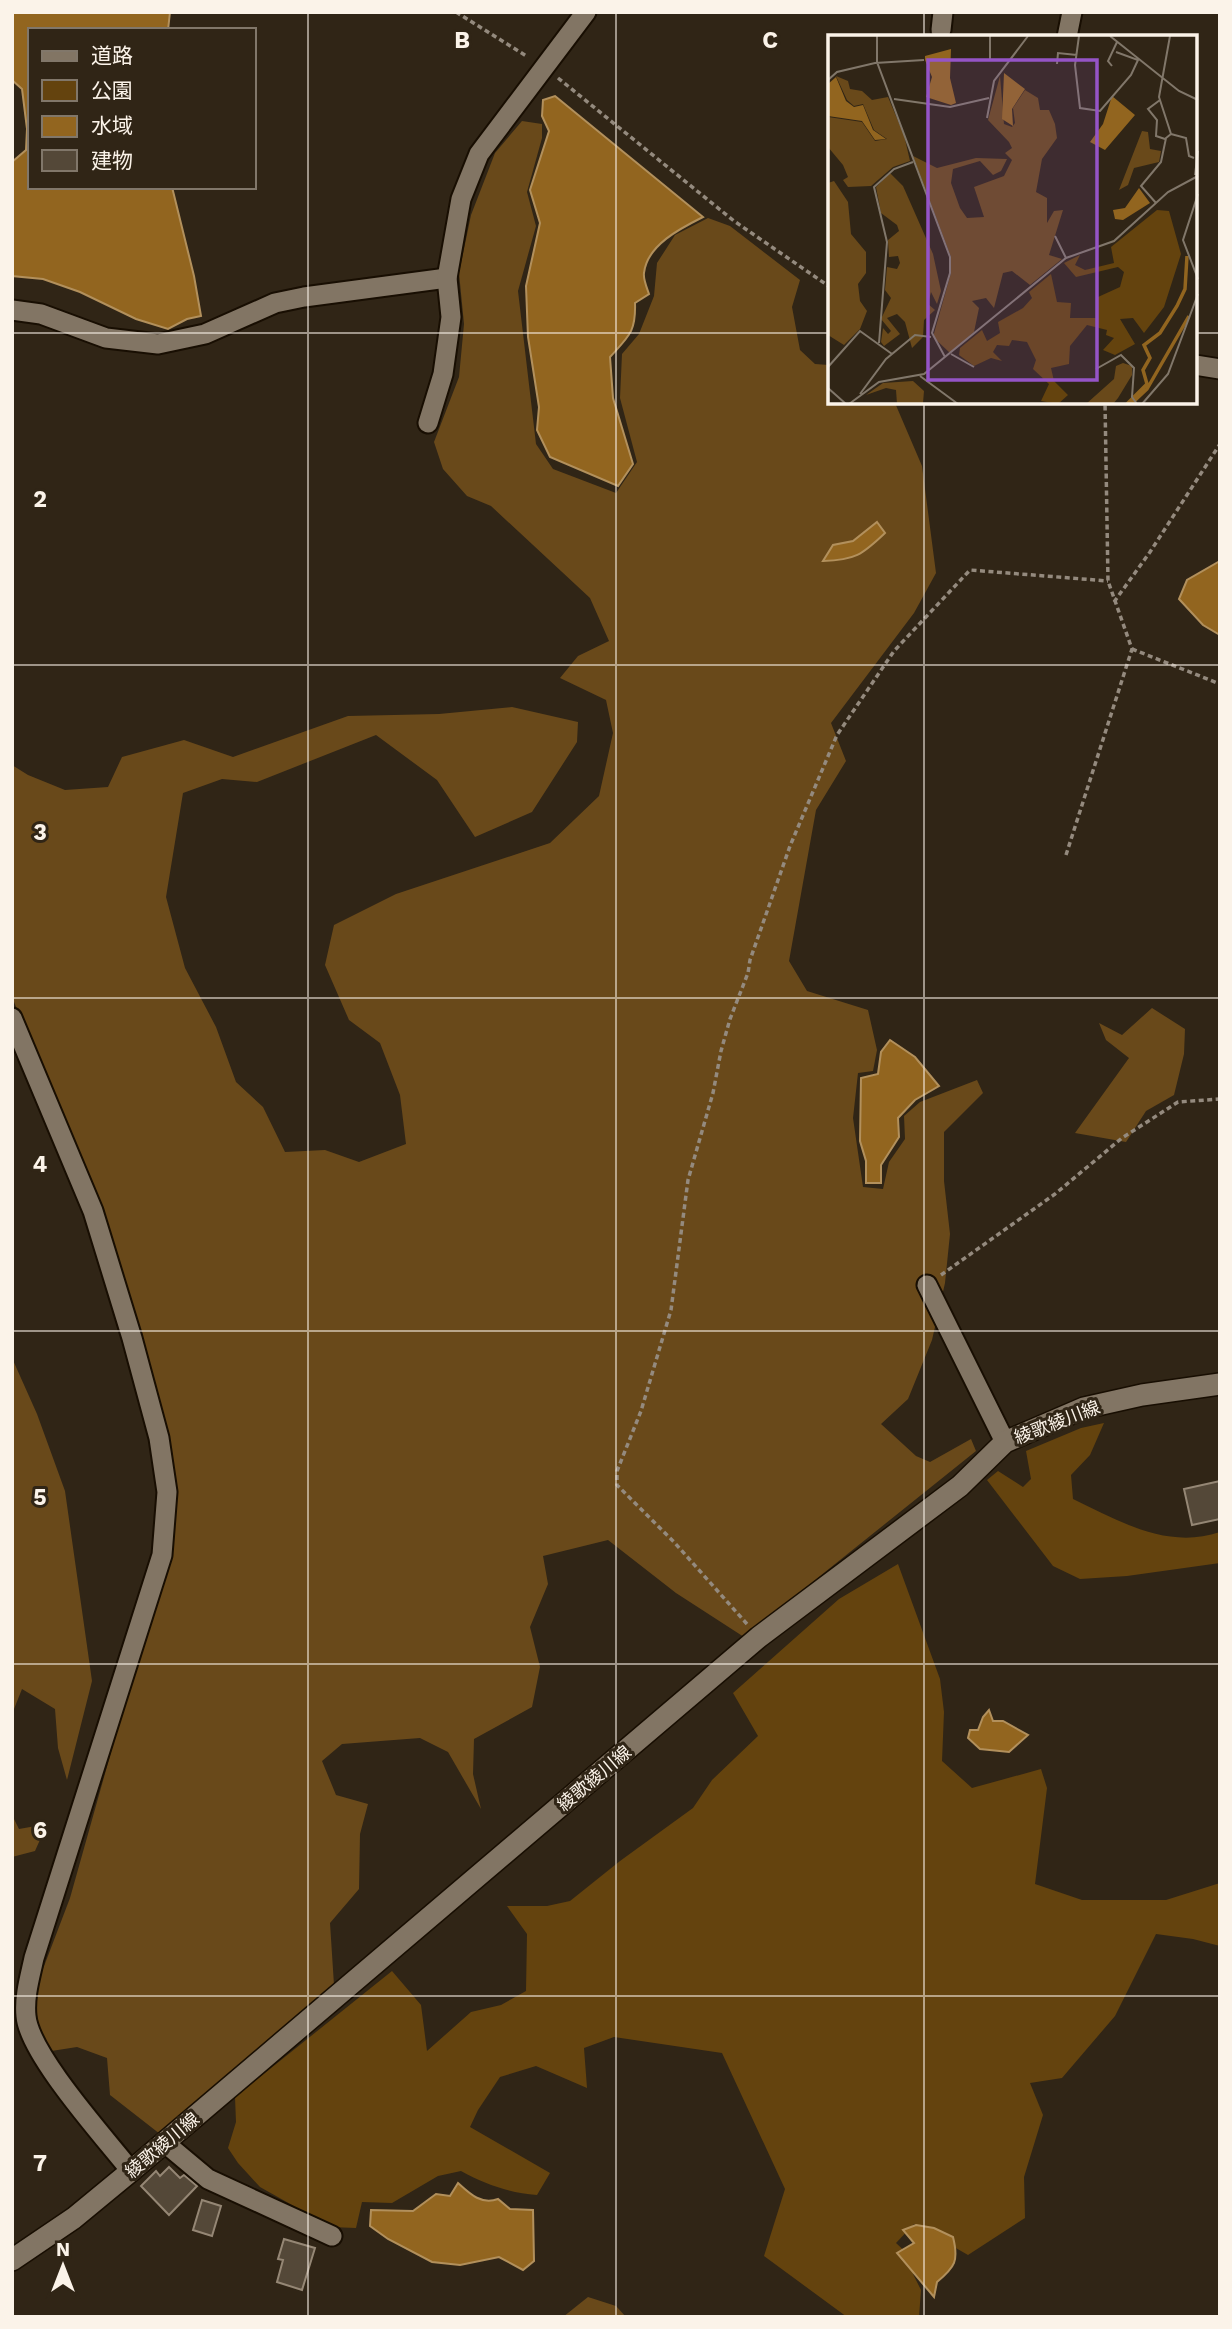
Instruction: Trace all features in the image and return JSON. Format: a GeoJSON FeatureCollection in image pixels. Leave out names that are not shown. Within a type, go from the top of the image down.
{"type":"FeatureCollection","features":[{"type":"Feature","properties":{"kind":"main road","name":"綾歌綾川線"},"geometry":{"type":"LineString","coordinates":[[12,2260],[74,2218],[759,1637],[960,1486],[1005,1442],[1084,1408],[1142,1395],[1220,1384]]}},
{"type":"Feature","properties":{"kind":"street"},"geometry":{"type":"LineString","coordinates":[[428,423],[443,374],[451,317],[447,278],[461,199],[479,154],[586,12]]}},
{"type":"Feature","properties":{"kind":"street"},"geometry":{"type":"LineString","coordinates":[[1067,35],[1072,12]]}},
{"type":"Feature","properties":{"kind":"street"},"geometry":{"type":"LineString","coordinates":[[12,310],[41,314],[106,338],[158,344],[205,334],[275,303],[447,278]]}},
{"type":"Feature","properties":{"kind":"street"},"geometry":{"type":"LineString","coordinates":[[1197,365],[1220,369]]}},
{"type":"Feature","properties":{"kind":"street"},"geometry":{"type":"LineString","coordinates":[[12,1018],[93,1211],[159,1438],[167,1492],[162,1555],[34,1958],[19,2019],[55,2076],[131,2171]]}},
{"type":"Feature","properties":{"kind":"street"},"geometry":{"type":"LineString","coordinates":[[927,1285],[1005,1442]]}},
{"type":"Feature","properties":{"kind":"street"},"geometry":{"type":"LineString","coordinates":[[165,2143],[208,2179],[332,2236]]}},
{"type":"Feature","properties":{"kind":"path"},"geometry":{"type":"LineString","coordinates":[[456,12],[545,68],[734,221],[828,286]]}},
{"type":"Feature","properties":{"kind":"path"},"geometry":{"type":"LineString","coordinates":[[1066,855],[1132,649],[1108,581],[1105,404]]}},
{"type":"Feature","properties":{"kind":"path"},"geometry":{"type":"LineString","coordinates":[[1114,602],[1220,444]]}},
{"type":"Feature","properties":{"kind":"path"},"geometry":{"type":"LineString","coordinates":[[759,1637],[674,1542],[617,1485],[617,1471],[640,1411],[671,1310],[688,1180],[713,1093],[730,1019],[748,974],[750,960],[790,846],[837,735],[894,651],[971,570],[1108,581]]}},
{"type":"Feature","properties":{"kind":"path"},"geometry":{"type":"LineString","coordinates":[[1132,649],[1220,684]]}},
{"type":"Feature","properties":{"kind":"path"},"geometry":{"type":"LineString","coordinates":[[927,1285],[1055,1194],[1122,1138],[1178,1102],[1220,1100]]}},
{"type":"Feature","properties":{"kind":"green space"},"geometry":{"type":"Polygon","coordinates":[[[1104,1423],[1090,1455],[1071,1475],[1073,1499],[1126,1524],[1162,1535],[1181,1538],[1220,1532],[1220,1563],[1127,1576],[1080,1579],[1053,1566],[987,1480],[998,1471],[1023,1487],[1031,1479],[1026,1451],[1081,1428],[1104,1423]]]}},
{"type":"Feature","properties":{"kind":"green space"},"geometry":{"type":"Polygon","coordinates":[[[898,1564],[940,1679],[944,1712],[942,1761],[972,1788],[1041,1769],[1047,1788],[1035,1884],[1082,1900],[1166,1900],[1220,1883],[1220,1946],[1156,1934],[1115,2016],[1062,2078],[1030,2083],[1043,2115],[1024,2177],[1025,2218],[968,2255],[914,2224],[896,2243],[912,2258],[913,2274],[921,2290],[919,2317],[847,2317],[764,2256],[785,2189],[722,2053],[614,2037],[584,2048],[587,2088],[536,2066],[500,2077],[478,2110],[470,2127],[550,2173],[537,2195],[498,2187],[461,2171],[438,2176],[392,2203],[362,2202],[356,2228],[331,2227],[260,2187],[228,2148],[236,2122],[235,2097],[392,1971],[421,2005],[427,2051],[471,2012],[501,2005],[526,1991],[527,1934],[507,1906],[547,1906],[570,1901],[693,1808],[712,1780],[758,1736],[733,1693],[839,1599],[898,1564]]]}},
{"type":"Feature","properties":{"kind":"shaded area"},"geometry":{"type":"Polygon","coordinates":[[[522,121],[542,124],[542,138],[527,192],[536,226],[518,291],[536,444],[553,469],[616,493],[637,462],[620,398],[622,354],[639,334],[654,296],[657,263],[675,235],[708,218],[730,226],[800,280],[792,307],[800,350],[815,364],[828,365],[828,404],[895,404],[922,466],[936,573],[914,613],[831,723],[846,761],[816,810],[789,961],[807,991],[868,1010],[877,1050],[873,1071],[858,1073],[853,1118],[863,1187],[883,1189],[889,1162],[905,1139],[904,1116],[920,1102],[977,1080],[983,1093],[944,1132],[944,1181],[950,1234],[945,1283],[932,1340],[908,1399],[881,1424],[916,1456],[930,1462],[971,1439],[976,1451],[744,1637],[676,1593],[608,1540],[543,1556],[548,1584],[530,1627],[540,1667],[532,1707],[474,1739],[473,1774],[481,1809],[448,1752],[420,1738],[342,1744],[322,1761],[336,1795],[368,1804],[360,1834],[359,1889],[330,1923],[334,1985],[160,2134],[110,2095],[107,2058],[77,2047],[45,2052],[34,2016],[38,1982],[70,1898],[144,1635],[176,1493],[67,1132],[12,997],[12,765],[28,775],[65,790],[108,787],[122,757],[184,740],[233,757],[348,716],[439,714],[512,707],[578,722],[577,742],[532,812],[475,837],[437,780],[376,735],[257,782],[222,779],[183,793],[166,897],[185,968],[216,1027],[236,1082],[263,1107],[285,1152],[325,1150],[359,1162],[406,1144],[400,1095],[380,1043],[349,1020],[325,965],[334,925],[396,894],[550,843],[599,796],[613,733],[606,700],[560,678],[578,656],[609,641],[590,598],[491,506],[467,496],[443,469],[434,442],[459,377],[464,324],[459,273],[471,215],[495,153],[522,121]]]}},
{"type":"Feature","properties":{"kind":"shaded area"},"geometry":{"type":"Polygon","coordinates":[[[1152,1008],[1185,1029],[1184,1054],[1174,1095],[1146,1111],[1126,1142],[1075,1133],[1129,1058],[1106,1040],[1099,1023],[1122,1035],[1152,1008]]]}},
{"type":"Feature","properties":{"kind":"shaded area"},"geometry":{"type":"Polygon","coordinates":[[[12,1358],[37,1414],[65,1491],[92,1681],[67,1780],[58,1748],[55,1709],[22,1689],[12,1714],[12,1358]]]}},
{"type":"Feature","properties":{"kind":"shaded area"},"geometry":{"type":"Polygon","coordinates":[[[12,1815],[19,1829],[47,1824],[35,1851],[12,1857],[12,1815]]]}},
{"type":"Feature","properties":{"kind":"shaded area"},"geometry":{"type":"Polygon","coordinates":[[[588,2297],[616,2306],[626,2317],[563,2317],[588,2297]]]}},
{"type":"Feature","properties":{"kind":"water"},"geometry":{"type":"Polygon","coordinates":[[[12,12],[170,12],[168,28],[28,28],[28,189],[172,189],[201,316],[187,319],[168,329],[136,319],[80,292],[43,279],[12,276],[12,162],[26,150],[27,129],[22,89],[12,80],[12,12]]]}},
{"type":"Feature","properties":{"kind":"water"},"geometry":{"type":"Polygon","coordinates":[[[555,96],[703,217],[666,239],[651,254],[644,275],[649,294],[635,303],[633,327],[610,357],[613,398],[633,464],[618,486],[550,457],[537,430],[539,407],[528,337],[526,286],[540,223],[530,190],[549,131],[542,116],[543,100],[555,96]]]}},
{"type":"Feature","properties":{"kind":"water"},"geometry":{"type":"Polygon","coordinates":[[[877,522],[885,533],[870,547],[851,558],[823,561],[833,545],[853,541],[877,522]]]}},
{"type":"Feature","properties":{"kind":"water"},"geometry":{"type":"Polygon","coordinates":[[[1220,561],[1220,635],[1203,625],[1179,599],[1187,580],[1220,561]]]}},
{"type":"Feature","properties":{"kind":"water"},"geometry":{"type":"Polygon","coordinates":[[[890,1040],[915,1057],[939,1086],[915,1100],[898,1118],[899,1137],[881,1165],[881,1183],[866,1183],[866,1161],[860,1141],[861,1078],[878,1074],[881,1052],[890,1040]]]}},
{"type":"Feature","properties":{"kind":"water"},"geometry":{"type":"Polygon","coordinates":[[[989,1710],[993,1721],[1003,1721],[1028,1735],[1009,1752],[980,1749],[968,1738],[970,1730],[978,1730],[989,1710]]]}},
{"type":"Feature","properties":{"kind":"water"},"geometry":{"type":"Polygon","coordinates":[[[458,2183],[471,2194],[486,2201],[498,2199],[510,2209],[533,2210],[534,2261],[523,2270],[499,2257],[460,2265],[432,2262],[388,2239],[370,2226],[371,2210],[413,2211],[436,2194],[450,2196],[458,2183]]]}},
{"type":"Feature","properties":{"kind":"water"},"geometry":{"type":"Polygon","coordinates":[[[916,2225],[934,2228],[953,2237],[956,2252],[954,2263],[937,2282],[934,2297],[897,2253],[914,2243],[903,2230],[916,2225]]]}},
{"type":"Feature","properties":{"kind":"building"},"geometry":{"type":"Polygon","coordinates":[[[1220,1481],[1220,1519],[1192,1525],[1184,1489],[1220,1481]]]}},
{"type":"Feature","properties":{"kind":"building"},"geometry":{"type":"Polygon","coordinates":[[[169,2167],[180,2178],[184,2175],[197,2186],[169,2215],[141,2186],[156,2171],[160,2176],[169,2167]]]}},
{"type":"Feature","properties":{"kind":"building"},"geometry":{"type":"Polygon","coordinates":[[[202,2200],[221,2206],[212,2236],[193,2230],[202,2200]]]}},
{"type":"Feature","properties":{"kind":"building"},"geometry":{"type":"Polygon","coordinates":[[[284,2239],[315,2248],[302,2290],[277,2282],[283,2260],[278,2259],[284,2239]]]}}]}
